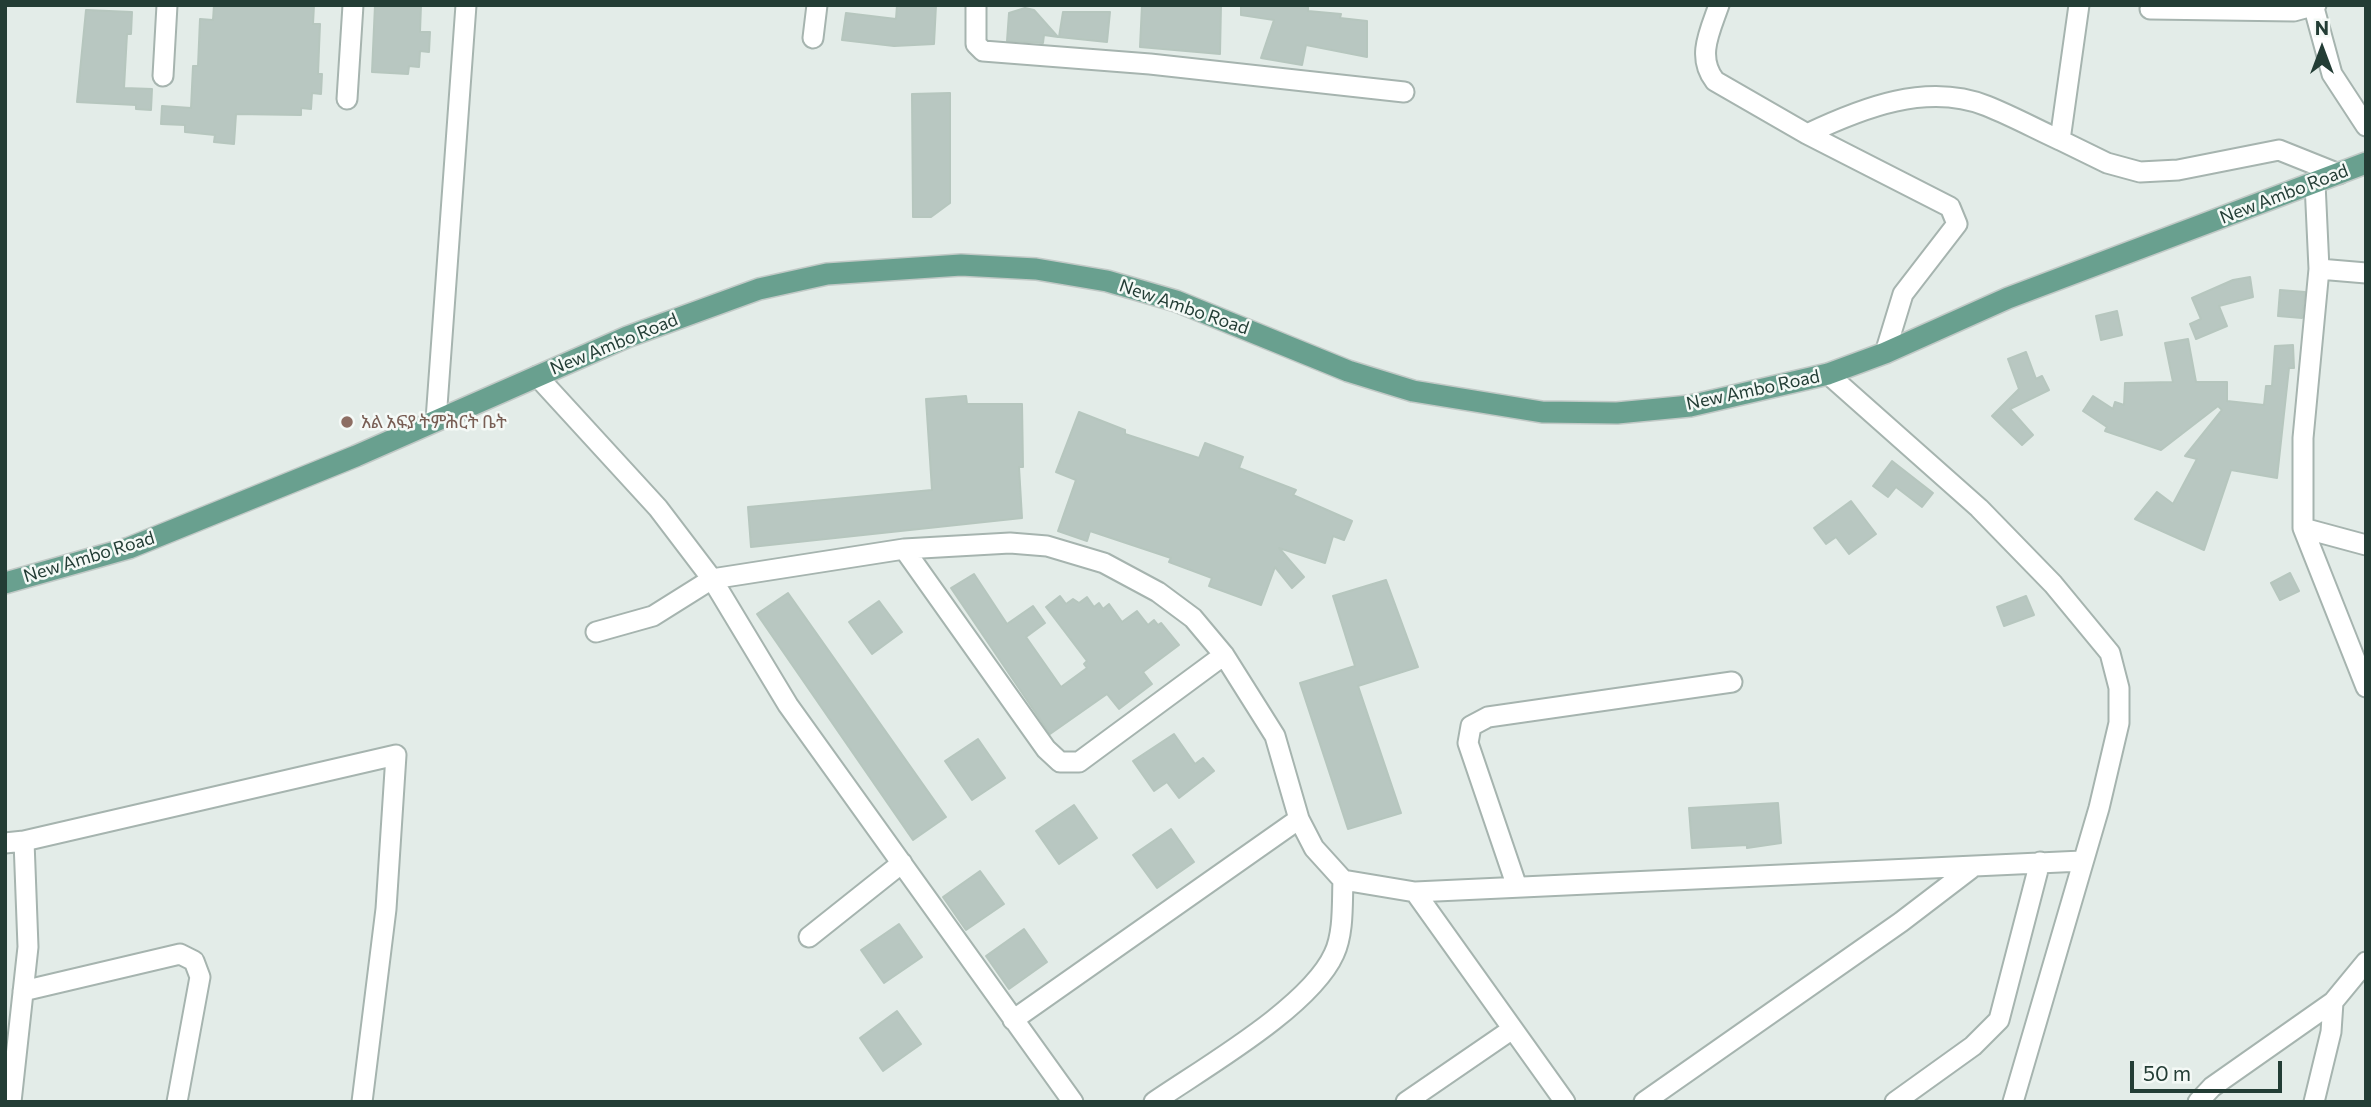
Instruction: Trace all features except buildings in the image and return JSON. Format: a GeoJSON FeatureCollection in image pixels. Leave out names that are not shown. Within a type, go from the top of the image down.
{"type":"FeatureCollection","features":[{"type":"Feature","properties":{"kind":"main road","name":"New Ambo Road"},"geometry":{"type":"LineString","coordinates":[[5,583],[129,548],[627,337],[759,289],[827,274],[961,265],[1036,269],[1107,281],[1176,301],[1348,371],[1413,391],[1542,412],[1617,413],[1690,406],[1828,374],[1885,353],[2008,298],[2366,163]]}},
{"type":"Feature","properties":{"kind":"street"},"geometry":{"type":"LineString","coordinates":[[163,76],[167,5]]}},
{"type":"Feature","properties":{"kind":"street"},"geometry":{"type":"LineString","coordinates":[[347,99],[353,5]]}},
{"type":"Feature","properties":{"kind":"street"},"geometry":{"type":"LineString","coordinates":[[436,420],[466,5]]}},
{"type":"Feature","properties":{"kind":"street"},"geometry":{"type":"LineString","coordinates":[[813,38],[817,5]]}},
{"type":"Feature","properties":{"kind":"street"},"geometry":{"type":"LineString","coordinates":[[976,5],[974,33],[976,44],[983,51],[1150,64],[1404,92]]}},
{"type":"Feature","properties":{"kind":"street"},"geometry":{"type":"LineString","coordinates":[[1719,5],[1704,48],[1707,71],[1715,81],[1807,134],[1951,207],[1955,215],[1957,224],[1903,293],[1885,353]]}},
{"type":"Feature","properties":{"kind":"street"},"geometry":{"type":"LineString","coordinates":[[2060,140],[2079,5]]}},
{"type":"Feature","properties":{"kind":"street"},"geometry":{"type":"LineString","coordinates":[[2150,9],[2294,11],[2315,6],[2332,74],[2366,126]]}},
{"type":"Feature","properties":{"kind":"street"},"geometry":{"type":"LineString","coordinates":[[1807,134],[1853,112],[1914,96],[1985,105],[2107,163],[2140,172],[2178,170],[2279,150],[2339,174]]}},
{"type":"Feature","properties":{"kind":"street"},"geometry":{"type":"LineString","coordinates":[[2315,183],[2319,269],[2303,438],[2303,528],[2366,687]]}},
{"type":"Feature","properties":{"kind":"street"},"geometry":{"type":"LineString","coordinates":[[2319,269],[2366,273]]}},
{"type":"Feature","properties":{"kind":"street"},"geometry":{"type":"LineString","coordinates":[[1828,374],[1979,508],[2053,584],[2110,653],[2119,688],[2119,723],[2098,808],[2013,1102]]}},
{"type":"Feature","properties":{"kind":"street"},"geometry":{"type":"LineString","coordinates":[[537,376],[658,508],[712,579],[788,705],[1073,1102]]}},
{"type":"Feature","properties":{"kind":"street"},"geometry":{"type":"LineString","coordinates":[[2303,528],[2366,545]]}},
{"type":"Feature","properties":{"kind":"street"},"geometry":{"type":"LineString","coordinates":[[596,632],[653,616],[712,579],[904,549],[1010,543],[1047,547],[1104,563],[1158,592],[1184,612],[1224,655],[1275,736],[1298,819],[1314,848],[1343,880],[1415,892],[2082,861]]}},
{"type":"Feature","properties":{"kind":"street"},"geometry":{"type":"LineString","coordinates":[[904,549],[1046,749],[1060,762],[1079,762],[1224,655]]}},
{"type":"Feature","properties":{"kind":"street"},"geometry":{"type":"LineString","coordinates":[[1517,887],[1468,743],[1471,726],[1488,717],[1732,682]]}},
{"type":"Feature","properties":{"kind":"street"},"geometry":{"type":"LineString","coordinates":[[11,1102],[28,947],[15,842],[396,755],[386,909],[362,1102]]}},
{"type":"Feature","properties":{"kind":"street"},"geometry":{"type":"LineString","coordinates":[[1013,1020],[1298,819]]}},
{"type":"Feature","properties":{"kind":"street"},"geometry":{"type":"LineString","coordinates":[[1895,1102],[1973,1046],[1999,1020],[2040,862]]}},
{"type":"Feature","properties":{"kind":"street"},"geometry":{"type":"LineString","coordinates":[[809,937],[902,863]]}},
{"type":"Feature","properties":{"kind":"street"},"geometry":{"type":"LineString","coordinates":[[1644,1102],[1901,922],[1973,867]]}},
{"type":"Feature","properties":{"kind":"street"},"geometry":{"type":"LineString","coordinates":[[1154,1102],[1301,999],[1321,976],[1335,951],[1343,880]]}},
{"type":"Feature","properties":{"kind":"street"},"geometry":{"type":"LineString","coordinates":[[1415,892],[1565,1102]]}},
{"type":"Feature","properties":{"kind":"street"},"geometry":{"type":"LineString","coordinates":[[23,991],[180,954],[194,961],[200,977],[177,1102]]}},
{"type":"Feature","properties":{"kind":"street"},"geometry":{"type":"LineString","coordinates":[[2198,1102],[2212,1087],[2333,1002],[2366,962]]}},
{"type":"Feature","properties":{"kind":"street"},"geometry":{"type":"LineString","coordinates":[[2314,1102],[2331,1032],[2333,1002]]}},
{"type":"Feature","properties":{"kind":"street"},"geometry":{"type":"LineString","coordinates":[[1406,1102],[1511,1030]]}},
{"type":"Feature","properties":{"kind":"place","name":"አል አፍያ ትምሕርት ቤት"},"geometry":{"type":"Point","coordinates":[347,422]}}]}
